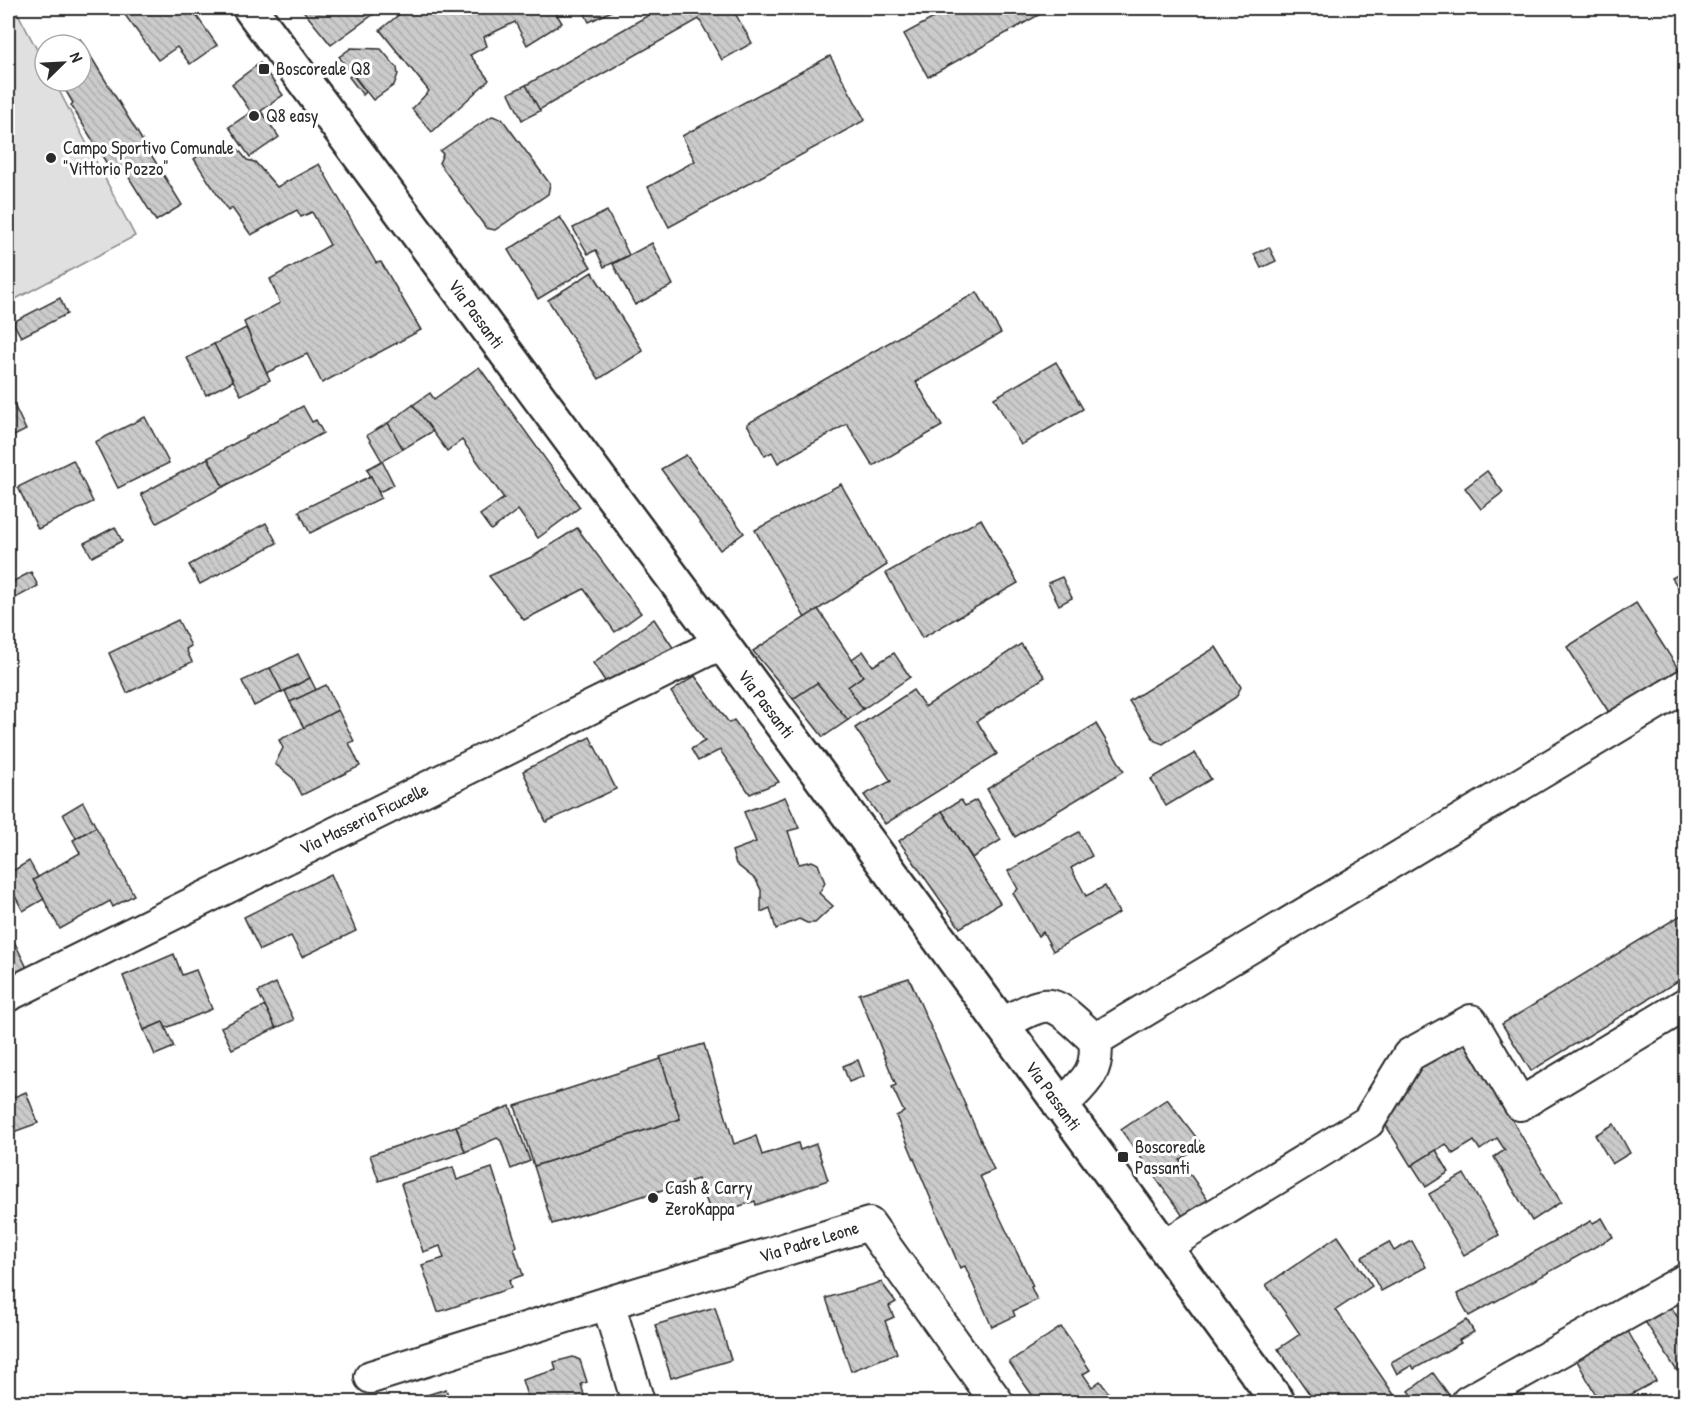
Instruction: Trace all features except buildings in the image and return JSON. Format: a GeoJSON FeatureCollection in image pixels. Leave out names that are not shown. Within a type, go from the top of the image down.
{"type":"FeatureCollection","features":[{"type":"Feature","properties":{"kind":"main road","name":"Via Passanti"},"geometry":{"type":"LineString","coordinates":[[250,8],[721,643],[1278,1402]]}},
{"type":"Feature","properties":{"kind":"street","name":"Via Masseria Ficucelle"},"geometry":{"type":"LineString","coordinates":[[8,995],[721,643]]}},
{"type":"Feature","properties":{"kind":"street"},"geometry":{"type":"LineString","coordinates":[[1095,1040],[1686,685]]}},
{"type":"Feature","properties":{"kind":"street"},"geometry":{"type":"LineString","coordinates":[[1165,1246],[1368,1122],[1409,1055],[1471,1021],[1520,1104],[1686,1004]]}},
{"type":"Feature","properties":{"kind":"street"},"geometry":{"type":"LineString","coordinates":[[1000,1025],[1038,1005],[1052,1005],[1095,1040],[1098,1056],[1092,1074],[1060,1107]]}},
{"type":"Feature","properties":{"kind":"street","name":"Via Padre Leone"},"geometry":{"type":"LineString","coordinates":[[371,1377],[869,1224],[997,1402]]}},
{"type":"Feature","properties":{"kind":"street"},"geometry":{"type":"LineString","coordinates":[[1468,1402],[1686,1280]]}},
{"type":"Feature","properties":{"kind":"street"},"geometry":{"type":"LineString","coordinates":[[608,1304],[638,1402]]}},
{"type":"Feature","properties":{"kind":"shaded area","name":"Campo Sportivo Comunale \"Vittorio Pozzo\""},"geometry":{"type":"Polygon","coordinates":[[[8,8],[15,8],[33,42],[33,93],[60,93],[135,236],[8,303],[8,8]]]}},
{"type":"Feature","properties":{"kind":"place","name":"Boscoreale Q8"},"geometry":{"type":"Point","coordinates":[264,69]}},
{"type":"Feature","properties":{"kind":"place","name":"Q8 easy"},"geometry":{"type":"Point","coordinates":[254,116]}},
{"type":"Feature","properties":{"kind":"place","name":"Campo Sportivo Comunale \"Vittorio Pozzo\""},"geometry":{"type":"Point","coordinates":[51,158]}},
{"type":"Feature","properties":{"kind":"place","name":"Boscoreale Passanti"},"geometry":{"type":"Point","coordinates":[1123,1157]}},
{"type":"Feature","properties":{"kind":"place","name":"Cash & Carry ZeroKappa"},"geometry":{"type":"Point","coordinates":[653,1198]}}]}
